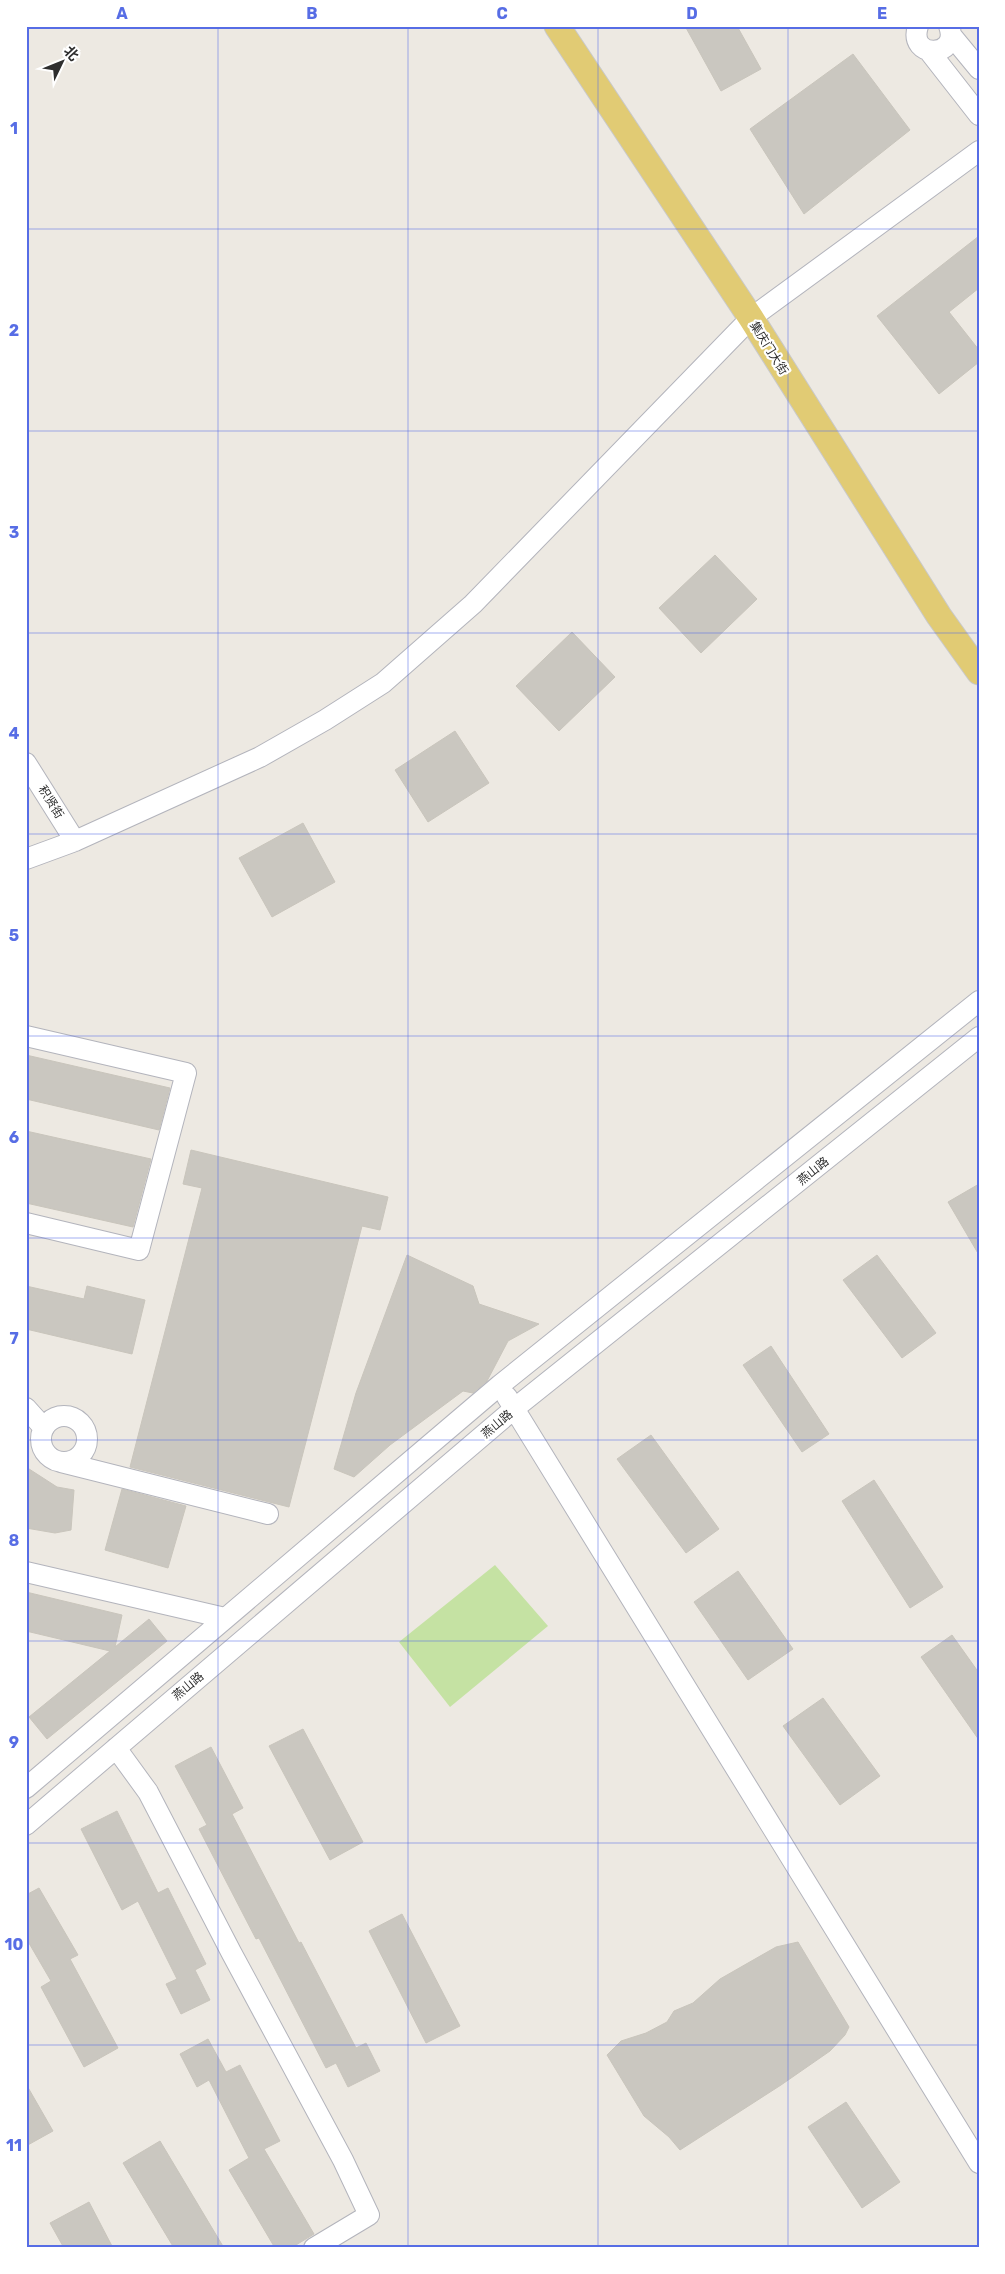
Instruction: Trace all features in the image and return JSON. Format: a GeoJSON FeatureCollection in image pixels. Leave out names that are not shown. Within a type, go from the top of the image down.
{"type":"FeatureCollection","features":[{"type":"Feature","properties":{"kind":"main road","name":"集庆门大街"},"geometry":{"type":"LineString","coordinates":[[556,26],[751,318],[935,608],[979,672]]}},
{"type":"Feature","properties":{"kind":"street"},"geometry":{"type":"LineString","coordinates":[[918,26],[916,32],[919,44],[929,51],[979,115]]}},
{"type":"Feature","properties":{"kind":"street"},"geometry":{"type":"LineString","coordinates":[[929,51],[944,48],[950,31]]}},
{"type":"Feature","properties":{"kind":"street"},"geometry":{"type":"LineString","coordinates":[[950,31],[979,69]]}},
{"type":"Feature","properties":{"kind":"street"},"geometry":{"type":"LineString","coordinates":[[26,859],[75,841],[260,757],[325,720],[383,683],[473,604],[751,318],[979,151]]}},
{"type":"Feature","properties":{"kind":"street","name":"积贤街"},"geometry":{"type":"LineString","coordinates":[[26,763],[75,841]]}},
{"type":"Feature","properties":{"kind":"street"},"geometry":{"type":"LineString","coordinates":[[26,1788],[500,1385],[979,1001]]}},
{"type":"Feature","properties":{"kind":"street"},"geometry":{"type":"LineString","coordinates":[[26,1036],[186,1073],[139,1250],[26,1223]]}},
{"type":"Feature","properties":{"kind":"street","name":"燕山路"},"geometry":{"type":"LineString","coordinates":[[26,1824],[515,1408],[979,1037]]}},
{"type":"Feature","properties":{"kind":"street"},"geometry":{"type":"LineString","coordinates":[[500,1385],[979,2163]]}},
{"type":"Feature","properties":{"kind":"street"},"geometry":{"type":"LineString","coordinates":[[26,1408],[44,1428]]}},
{"type":"Feature","properties":{"kind":"street"},"geometry":{"type":"LineString","coordinates":[[61,1462],[76,1459],[86,1448],[87,1433],[83,1426],[71,1416],[63,1416],[49,1422],[41,1435],[44,1449],[48,1455],[61,1462],[268,1514]]}},
{"type":"Feature","properties":{"kind":"street"},"geometry":{"type":"LineString","coordinates":[[26,1572],[226,1618]]}},
{"type":"Feature","properties":{"kind":"street"},"geometry":{"type":"LineString","coordinates":[[116,1748],[148,1792],[231,1952],[343,2160],[369,2215],[314,2248]]}},
{"type":"Feature","properties":{"kind":"green space"},"geometry":{"type":"Polygon","coordinates":[[[495,1565],[548,1626],[450,1707],[399,1642],[495,1565]]]}},
{"type":"Feature","properties":{"kind":"building"},"geometry":{"type":"Polygon","coordinates":[[[685,26],[737,26],[761,69],[721,91],[685,26]]]}},
{"type":"Feature","properties":{"kind":"building"},"geometry":{"type":"Polygon","coordinates":[[[853,54],[910,130],[804,214],[750,129],[853,54]]]}},
{"type":"Feature","properties":{"kind":"building"},"geometry":{"type":"Polygon","coordinates":[[[979,236],[979,288],[949,312],[979,350],[979,362],[939,394],[877,316],[979,236]]]}},
{"type":"Feature","properties":{"kind":"building"},"geometry":{"type":"Polygon","coordinates":[[[715,555],[757,599],[701,653],[659,608],[715,555]]]}},
{"type":"Feature","properties":{"kind":"building"},"geometry":{"type":"Polygon","coordinates":[[[572,632],[615,677],[559,731],[516,686],[572,632]]]}},
{"type":"Feature","properties":{"kind":"building"},"geometry":{"type":"Polygon","coordinates":[[[455,731],[489,783],[428,822],[395,770],[455,731]]]}},
{"type":"Feature","properties":{"kind":"building"},"geometry":{"type":"Polygon","coordinates":[[[303,823],[335,882],[272,917],[239,858],[303,823]]]}},
{"type":"Feature","properties":{"kind":"building"},"geometry":{"type":"Polygon","coordinates":[[[26,1055],[170,1088],[159,1130],[26,1099],[26,1055]]]}},
{"type":"Feature","properties":{"kind":"building"},"geometry":{"type":"Polygon","coordinates":[[[26,1131],[151,1159],[133,1227],[26,1203],[26,1131]]]}},
{"type":"Feature","properties":{"kind":"building"},"geometry":{"type":"Polygon","coordinates":[[[191,1150],[388,1197],[380,1230],[362,1226],[289,1507],[130,1467],[202,1188],[183,1184],[191,1150]]]}},
{"type":"Feature","properties":{"kind":"building"},"geometry":{"type":"Polygon","coordinates":[[[979,1184],[979,1255],[948,1202],[979,1184]]]}},
{"type":"Feature","properties":{"kind":"building"},"geometry":{"type":"Polygon","coordinates":[[[407,1255],[473,1286],[479,1304],[539,1324],[508,1341],[487,1381],[473,1393],[463,1391],[390,1445],[354,1477],[334,1469],[356,1393],[407,1255]]]}},
{"type":"Feature","properties":{"kind":"building"},"geometry":{"type":"Polygon","coordinates":[[[877,1255],[936,1333],[902,1358],[843,1280],[877,1255]]]}},
{"type":"Feature","properties":{"kind":"building"},"geometry":{"type":"Polygon","coordinates":[[[26,1286],[84,1299],[87,1286],[145,1300],[132,1354],[26,1329],[26,1286]]]}},
{"type":"Feature","properties":{"kind":"building"},"geometry":{"type":"Polygon","coordinates":[[[771,1346],[829,1434],[802,1452],[743,1365],[771,1346]]]}},
{"type":"Feature","properties":{"kind":"building"},"geometry":{"type":"Polygon","coordinates":[[[651,1435],[719,1529],[686,1553],[617,1459],[651,1435]]]}},
{"type":"Feature","properties":{"kind":"building"},"geometry":{"type":"Polygon","coordinates":[[[26,1467],[57,1487],[74,1490],[71,1530],[55,1533],[26,1528],[26,1467]]]}},
{"type":"Feature","properties":{"kind":"building"},"geometry":{"type":"Polygon","coordinates":[[[874,1480],[943,1587],[910,1608],[842,1501],[874,1480]]]}},
{"type":"Feature","properties":{"kind":"building"},"geometry":{"type":"Polygon","coordinates":[[[122,1489],[186,1506],[168,1568],[105,1550],[122,1489]]]}},
{"type":"Feature","properties":{"kind":"building"},"geometry":{"type":"Polygon","coordinates":[[[738,1571],[793,1649],[748,1680],[694,1602],[738,1571]]]}},
{"type":"Feature","properties":{"kind":"building"},"geometry":{"type":"Polygon","coordinates":[[[26,1592],[122,1615],[115,1647],[149,1619],[167,1641],[47,1739],[29,1717],[110,1651],[26,1631],[26,1592]]]}},
{"type":"Feature","properties":{"kind":"building"},"geometry":{"type":"Polygon","coordinates":[[[952,1635],[979,1673],[979,1740],[921,1657],[952,1635]]]}},
{"type":"Feature","properties":{"kind":"building"},"geometry":{"type":"Polygon","coordinates":[[[823,1698],[880,1776],[840,1805],[783,1726],[823,1698]]]}},
{"type":"Feature","properties":{"kind":"building"},"geometry":{"type":"Polygon","coordinates":[[[303,1729],[363,1842],[330,1860],[269,1746],[303,1729]]]}},
{"type":"Feature","properties":{"kind":"building"},"geometry":{"type":"Polygon","coordinates":[[[211,1747],[243,1808],[232,1814],[299,1943],[301,1942],[356,2048],[366,2043],[380,2071],[348,2087],[336,2063],[326,2068],[259,1938],[256,1939],[199,1829],[207,1825],[175,1766],[211,1747]]]}},
{"type":"Feature","properties":{"kind":"building"},"geometry":{"type":"Polygon","coordinates":[[[117,1811],[158,1893],[168,1888],[206,1964],[195,1970],[210,2000],[181,2014],[166,1984],[177,1979],[138,1901],[122,1910],[81,1829],[117,1811]]]}},
{"type":"Feature","properties":{"kind":"building"},"geometry":{"type":"Polygon","coordinates":[[[39,1888],[78,1955],[70,1959],[118,2048],[84,2067],[41,1987],[51,1981],[26,1938],[26,1895],[39,1888]]]}},
{"type":"Feature","properties":{"kind":"building"},"geometry":{"type":"Polygon","coordinates":[[[402,1914],[460,2026],[426,2043],[369,1931],[402,1914]]]}},
{"type":"Feature","properties":{"kind":"building"},"geometry":{"type":"Polygon","coordinates":[[[798,1942],[849,2027],[845,2035],[830,2051],[680,2150],[669,2137],[644,2116],[607,2055],[621,2041],[646,2033],[667,2022],[674,2011],[693,2003],[720,1979],[776,1947],[798,1942]]]}},
{"type":"Feature","properties":{"kind":"building"},"geometry":{"type":"Polygon","coordinates":[[[208,2039],[226,2072],[240,2065],[280,2141],[264,2149],[314,2234],[291,2248],[275,2248],[229,2170],[249,2158],[209,2080],[197,2087],[180,2054],[208,2039]]]}},
{"type":"Feature","properties":{"kind":"building"},"geometry":{"type":"Polygon","coordinates":[[[26,2084],[53,2131],[26,2146],[26,2084]]]}},
{"type":"Feature","properties":{"kind":"building"},"geometry":{"type":"Polygon","coordinates":[[[846,2102],[900,2182],[862,2208],[808,2127],[846,2102]]]}},
{"type":"Feature","properties":{"kind":"building"},"geometry":{"type":"Polygon","coordinates":[[[160,2141],[224,2248],[174,2248],[123,2163],[160,2141]]]}},
{"type":"Feature","properties":{"kind":"building"},"geometry":{"type":"Polygon","coordinates":[[[89,2202],[113,2248],[64,2248],[50,2223],[89,2202]]]}}]}
